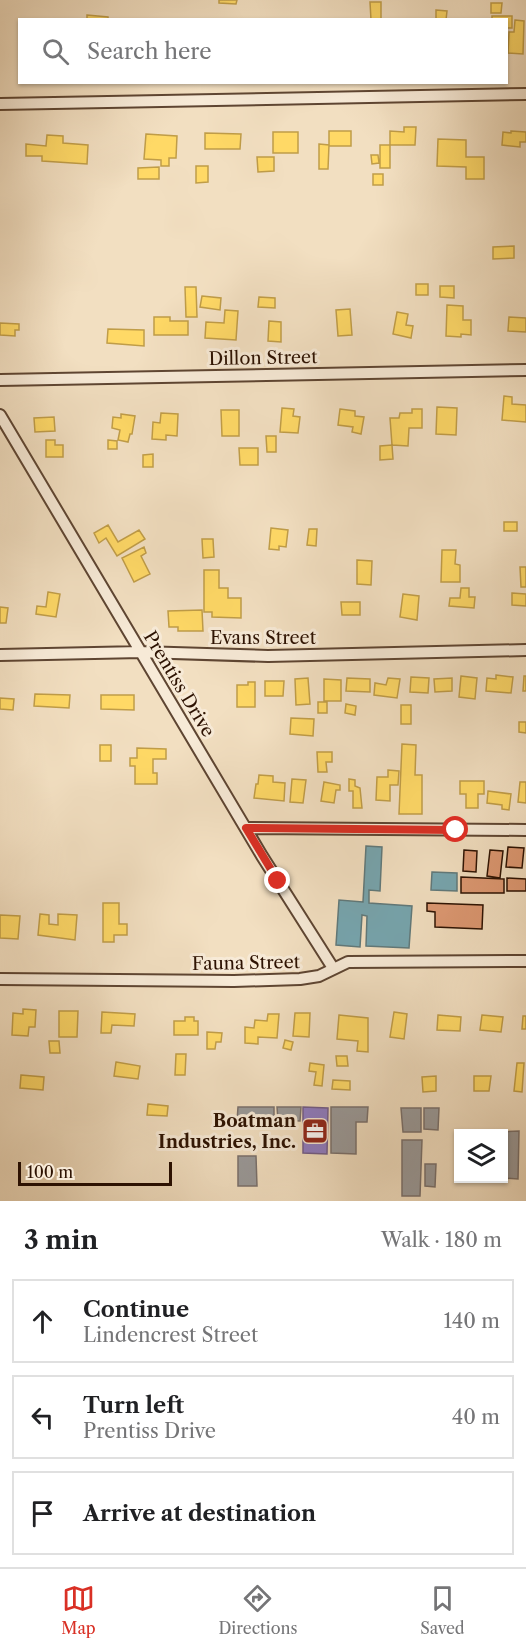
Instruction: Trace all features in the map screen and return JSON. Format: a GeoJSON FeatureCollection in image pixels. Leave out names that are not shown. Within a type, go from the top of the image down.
{"type":"FeatureCollection","features":[{"type":"Feature","properties":{"kind":"street"},"geometry":{"type":"LineString","coordinates":[[0,104],[526,94]]}},
{"type":"Feature","properties":{"kind":"street","name":"Dillon Street"},"geometry":{"type":"LineString","coordinates":[[0,380],[526,370]]}},
{"type":"Feature","properties":{"kind":"street","name":"Prentiss Drive"},"geometry":{"type":"LineString","coordinates":[[0,415],[246,828],[333,968]]}},
{"type":"Feature","properties":{"kind":"street","name":"Evans Street"},"geometry":{"type":"LineString","coordinates":[[0,655],[141,652],[268,656],[526,650]]}},
{"type":"Feature","properties":{"kind":"street"},"geometry":{"type":"LineString","coordinates":[[246,828],[526,830]]}},
{"type":"Feature","properties":{"kind":"street","name":"Fauna Street"},"geometry":{"type":"LineString","coordinates":[[0,979],[300,980],[319,976],[348,962],[526,961]]}},
{"type":"Feature","properties":{"kind":"building: Homes"},"geometry":{"type":"Polygon","coordinates":[[[219,0],[237,0],[236,4],[219,3],[219,0]]]}},
{"type":"Feature","properties":{"kind":"building: Homes"},"geometry":{"type":"Polygon","coordinates":[[[370,2],[381,2],[381,18],[371,18],[370,2]]]}},
{"type":"Feature","properties":{"kind":"building: Homes"},"geometry":{"type":"Polygon","coordinates":[[[491,3],[502,3],[501,13],[491,13],[491,3]]]}},
{"type":"Feature","properties":{"kind":"building: Homes"},"geometry":{"type":"Polygon","coordinates":[[[436,10],[447,11],[446,18],[436,18],[436,10]]]}},
{"type":"Feature","properties":{"kind":"building: Homes"},"geometry":{"type":"Polygon","coordinates":[[[87,15],[108,17],[108,18],[87,18],[87,15]]]}},
{"type":"Feature","properties":{"kind":"building: Homes"},"geometry":{"type":"Polygon","coordinates":[[[492,16],[512,16],[512,28],[508,28],[508,18],[492,18],[492,16]]]}},
{"type":"Feature","properties":{"kind":"building: Homes"},"geometry":{"type":"Polygon","coordinates":[[[515,20],[524,21],[523,54],[508,53],[509,32],[514,32],[515,20]]]}},
{"type":"Feature","properties":{"kind":"building: Homes"},"geometry":{"type":"Polygon","coordinates":[[[404,127],[416,127],[415,145],[390,145],[390,131],[404,132],[404,127]]]}},
{"type":"Feature","properties":{"kind":"building: Homes"},"geometry":{"type":"Polygon","coordinates":[[[329,131],[351,131],[351,146],[329,146],[329,131]]]}},
{"type":"Feature","properties":{"kind":"building: Homes"},"geometry":{"type":"Polygon","coordinates":[[[511,131],[526,132],[526,142],[520,142],[520,147],[502,145],[503,132],[511,133],[511,131]]]}},
{"type":"Feature","properties":{"kind":"building: Homes"},"geometry":{"type":"Polygon","coordinates":[[[273,132],[298,132],[298,153],[273,153],[273,132]]]}},
{"type":"Feature","properties":{"kind":"building: Homes"},"geometry":{"type":"Polygon","coordinates":[[[205,133],[241,134],[240,149],[205,149],[205,133]]]}},
{"type":"Feature","properties":{"kind":"building: Homes"},"geometry":{"type":"Polygon","coordinates":[[[146,134],[177,136],[176,158],[169,158],[169,166],[161,166],[161,160],[144,159],[146,134]]]}},
{"type":"Feature","properties":{"kind":"building: Homes"},"geometry":{"type":"Polygon","coordinates":[[[47,135],[63,136],[63,143],[88,145],[87,164],[42,161],[42,156],[26,156],[26,144],[46,146],[47,135]]]}},
{"type":"Feature","properties":{"kind":"building: Homes"},"geometry":{"type":"Polygon","coordinates":[[[438,139],[466,140],[466,157],[484,157],[484,179],[466,179],[466,167],[437,166],[438,139]]]}},
{"type":"Feature","properties":{"kind":"building: Homes"},"geometry":{"type":"Polygon","coordinates":[[[319,144],[329,145],[328,169],[319,169],[319,144]]]}},
{"type":"Feature","properties":{"kind":"building: Homes"},"geometry":{"type":"Polygon","coordinates":[[[380,145],[390,145],[390,168],[380,168],[380,145]]]}},
{"type":"Feature","properties":{"kind":"building: Homes"},"geometry":{"type":"Polygon","coordinates":[[[371,155],[378,155],[379,163],[372,164],[371,155]]]}},
{"type":"Feature","properties":{"kind":"building: Homes"},"geometry":{"type":"Polygon","coordinates":[[[257,157],[274,157],[274,171],[258,172],[257,157]]]}},
{"type":"Feature","properties":{"kind":"building: Homes"},"geometry":{"type":"Polygon","coordinates":[[[196,166],[208,166],[208,182],[196,183],[196,166]]]}},
{"type":"Feature","properties":{"kind":"building: Homes"},"geometry":{"type":"Polygon","coordinates":[[[159,167],[159,179],[138,179],[138,168],[159,167]]]}},
{"type":"Feature","properties":{"kind":"building: Homes"},"geometry":{"type":"Polygon","coordinates":[[[373,174],[383,174],[383,185],[373,185],[373,174]]]}},
{"type":"Feature","properties":{"kind":"building: Homes"},"geometry":{"type":"Polygon","coordinates":[[[514,246],[514,258],[493,259],[493,247],[514,246]]]}},
{"type":"Feature","properties":{"kind":"building: Homes"},"geometry":{"type":"Polygon","coordinates":[[[416,284],[428,284],[428,295],[416,295],[416,284]]]}},
{"type":"Feature","properties":{"kind":"building: Homes"},"geometry":{"type":"Polygon","coordinates":[[[440,286],[454,286],[454,298],[440,297],[440,286]]]}},
{"type":"Feature","properties":{"kind":"building: Homes"},"geometry":{"type":"Polygon","coordinates":[[[185,287],[196,287],[197,317],[186,317],[185,287]]]}},
{"type":"Feature","properties":{"kind":"building: Homes"},"geometry":{"type":"Polygon","coordinates":[[[202,296],[221,298],[220,310],[200,307],[202,296]]]}},
{"type":"Feature","properties":{"kind":"building: Homes"},"geometry":{"type":"Polygon","coordinates":[[[259,297],[275,298],[275,308],[258,307],[259,297]]]}},
{"type":"Feature","properties":{"kind":"building: Homes"},"geometry":{"type":"Polygon","coordinates":[[[447,305],[463,306],[463,320],[471,320],[471,335],[446,336],[447,305]]]}},
{"type":"Feature","properties":{"kind":"building: Homes"},"geometry":{"type":"Polygon","coordinates":[[[350,309],[352,335],[338,336],[336,310],[350,309]]]}},
{"type":"Feature","properties":{"kind":"building: Homes"},"geometry":{"type":"Polygon","coordinates":[[[225,310],[238,311],[236,340],[205,338],[206,322],[224,323],[225,310]]]}},
{"type":"Feature","properties":{"kind":"building: Homes"},"geometry":{"type":"Polygon","coordinates":[[[397,312],[408,314],[406,325],[413,326],[411,338],[393,334],[397,312]]]}},
{"type":"Feature","properties":{"kind":"building: Homes"},"geometry":{"type":"Polygon","coordinates":[[[154,317],[170,317],[170,321],[188,321],[188,335],[154,335],[154,317]]]}},
{"type":"Feature","properties":{"kind":"building: Homes"},"geometry":{"type":"Polygon","coordinates":[[[509,317],[526,318],[526,332],[508,331],[509,317]]]}},
{"type":"Feature","properties":{"kind":"building: Homes"},"geometry":{"type":"Polygon","coordinates":[[[269,321],[281,322],[281,342],[268,341],[269,321]]]}},
{"type":"Feature","properties":{"kind":"building: Homes"},"geometry":{"type":"Polygon","coordinates":[[[0,323],[19,324],[19,330],[15,330],[15,336],[0,335],[0,323]]]}},
{"type":"Feature","properties":{"kind":"building: Homes"},"geometry":{"type":"Polygon","coordinates":[[[108,329],[144,330],[144,346],[107,343],[108,329]]]}},
{"type":"Feature","properties":{"kind":"building: Homes"},"geometry":{"type":"Polygon","coordinates":[[[504,396],[512,397],[512,404],[526,405],[526,422],[502,420],[504,396]]]}},
{"type":"Feature","properties":{"kind":"building: Homes"},"geometry":{"type":"Polygon","coordinates":[[[437,407],[457,408],[456,435],[436,434],[437,407]]]}},
{"type":"Feature","properties":{"kind":"building: Homes"},"geometry":{"type":"Polygon","coordinates":[[[282,408],[294,409],[293,416],[300,417],[298,433],[280,432],[282,408]]]}},
{"type":"Feature","properties":{"kind":"building: Homes"},"geometry":{"type":"Polygon","coordinates":[[[340,409],[355,411],[355,416],[364,417],[361,434],[352,432],[353,427],[338,425],[340,409]]]}},
{"type":"Feature","properties":{"kind":"building: Homes"},"geometry":{"type":"Polygon","coordinates":[[[412,409],[422,409],[422,428],[409,428],[408,446],[392,445],[390,418],[399,418],[400,413],[412,413],[412,409]]]}},
{"type":"Feature","properties":{"kind":"building: Homes"},"geometry":{"type":"Polygon","coordinates":[[[221,410],[239,410],[239,436],[222,436],[221,410]]]}},
{"type":"Feature","properties":{"kind":"building: Homes"},"geometry":{"type":"Polygon","coordinates":[[[161,413],[178,414],[177,436],[166,435],[166,440],[152,439],[153,422],[160,423],[161,413]]]}},
{"type":"Feature","properties":{"kind":"building: Homes"},"geometry":{"type":"Polygon","coordinates":[[[121,414],[135,416],[128,442],[118,440],[120,430],[112,428],[113,417],[121,418],[121,414]]]}},
{"type":"Feature","properties":{"kind":"building: Homes"},"geometry":{"type":"Polygon","coordinates":[[[54,417],[55,431],[35,432],[34,418],[54,417]]]}},
{"type":"Feature","properties":{"kind":"building: Homes"},"geometry":{"type":"Polygon","coordinates":[[[266,436],[276,436],[276,452],[267,452],[266,436]]]}},
{"type":"Feature","properties":{"kind":"building: Homes"},"geometry":{"type":"Polygon","coordinates":[[[46,440],[55,440],[55,445],[63,445],[63,457],[46,457],[46,440]]]}},
{"type":"Feature","properties":{"kind":"building: Homes"},"geometry":{"type":"Polygon","coordinates":[[[108,440],[117,441],[117,449],[108,449],[108,440]]]}},
{"type":"Feature","properties":{"kind":"building: Homes"},"geometry":{"type":"Polygon","coordinates":[[[392,445],[393,459],[380,460],[380,446],[392,445]]]}},
{"type":"Feature","properties":{"kind":"building: Homes"},"geometry":{"type":"Polygon","coordinates":[[[239,448],[258,448],[258,465],[240,465],[239,448]]]}},
{"type":"Feature","properties":{"kind":"building: Homes"},"geometry":{"type":"Polygon","coordinates":[[[153,454],[153,467],[143,467],[143,455],[153,454]]]}},
{"type":"Feature","properties":{"kind":"building: Homes"},"geometry":{"type":"Polygon","coordinates":[[[504,522],[517,522],[517,531],[504,531],[504,522]]]}},
{"type":"Feature","properties":{"kind":"building: Homes"},"geometry":{"type":"Polygon","coordinates":[[[108,525],[118,542],[139,530],[145,539],[117,556],[106,538],[99,543],[94,533],[108,525]]]}},
{"type":"Feature","properties":{"kind":"building: Homes"},"geometry":{"type":"Polygon","coordinates":[[[271,528],[288,530],[286,547],[279,546],[279,550],[269,549],[271,528]]]}},
{"type":"Feature","properties":{"kind":"building: Homes"},"geometry":{"type":"Polygon","coordinates":[[[309,529],[317,529],[316,546],[307,545],[309,529]]]}},
{"type":"Feature","properties":{"kind":"building: Homes"},"geometry":{"type":"Polygon","coordinates":[[[202,539],[213,539],[214,557],[203,558],[202,539]]]}},
{"type":"Feature","properties":{"kind":"building: Homes"},"geometry":{"type":"Polygon","coordinates":[[[144,547],[146,553],[141,556],[150,574],[134,582],[122,558],[144,547]]]}},
{"type":"Feature","properties":{"kind":"building: Homes"},"geometry":{"type":"Polygon","coordinates":[[[442,550],[456,550],[455,564],[460,565],[460,582],[441,582],[442,550]]]}},
{"type":"Feature","properties":{"kind":"building: Homes"},"geometry":{"type":"Polygon","coordinates":[[[357,560],[372,561],[371,585],[357,584],[357,560]]]}},
{"type":"Feature","properties":{"kind":"building: Homes"},"geometry":{"type":"Polygon","coordinates":[[[520,567],[526,567],[526,587],[521,587],[520,567]]]}},
{"type":"Feature","properties":{"kind":"building: Homes"},"geometry":{"type":"Polygon","coordinates":[[[204,570],[219,570],[219,588],[228,588],[228,598],[241,598],[241,618],[212,617],[212,612],[204,612],[204,570]]]}},
{"type":"Feature","properties":{"kind":"building: Homes"},"geometry":{"type":"Polygon","coordinates":[[[461,588],[469,588],[469,597],[475,597],[474,608],[449,606],[450,598],[460,598],[461,588]]]}},
{"type":"Feature","properties":{"kind":"building: Homes"},"geometry":{"type":"Polygon","coordinates":[[[48,592],[60,594],[56,617],[36,614],[37,606],[46,607],[48,592]]]}},
{"type":"Feature","properties":{"kind":"building: Homes"},"geometry":{"type":"Polygon","coordinates":[[[512,593],[526,594],[526,606],[512,605],[512,593]]]}},
{"type":"Feature","properties":{"kind":"building: Homes"},"geometry":{"type":"Polygon","coordinates":[[[403,594],[419,596],[417,620],[400,617],[403,594]]]}},
{"type":"Feature","properties":{"kind":"building: Homes"},"geometry":{"type":"Polygon","coordinates":[[[341,602],[360,602],[360,615],[342,615],[341,602]]]}},
{"type":"Feature","properties":{"kind":"building: Homes"},"geometry":{"type":"Polygon","coordinates":[[[0,607],[8,608],[6,623],[0,623],[0,607]]]}},
{"type":"Feature","properties":{"kind":"building: Homes"},"geometry":{"type":"Polygon","coordinates":[[[202,610],[203,631],[178,631],[178,627],[169,627],[168,611],[202,610]]]}},
{"type":"Feature","properties":{"kind":"building: Homes"},"geometry":{"type":"Polygon","coordinates":[[[496,675],[513,677],[511,693],[486,691],[487,678],[496,679],[496,675]]]}},
{"type":"Feature","properties":{"kind":"building: Homes"},"geometry":{"type":"Polygon","coordinates":[[[461,676],[477,678],[475,699],[459,697],[461,676]]]}},
{"type":"Feature","properties":{"kind":"building: Homes"},"geometry":{"type":"Polygon","coordinates":[[[524,676],[526,676],[526,691],[523,691],[524,676]]]}},
{"type":"Feature","properties":{"kind":"building: Homes"},"geometry":{"type":"Polygon","coordinates":[[[411,677],[429,678],[428,693],[410,692],[411,677]]]}},
{"type":"Feature","properties":{"kind":"building: Homes"},"geometry":{"type":"Polygon","coordinates":[[[308,678],[310,704],[296,705],[295,679],[308,678]]]}},
{"type":"Feature","properties":{"kind":"building: Homes"},"geometry":{"type":"Polygon","coordinates":[[[347,678],[370,679],[370,692],[346,691],[347,678]]]}},
{"type":"Feature","properties":{"kind":"building: Homes"},"geometry":{"type":"Polygon","coordinates":[[[388,678],[400,679],[397,698],[374,695],[375,683],[386,685],[388,678]]]}},
{"type":"Feature","properties":{"kind":"building: Homes"},"geometry":{"type":"Polygon","coordinates":[[[452,678],[452,691],[435,692],[434,679],[452,678]]]}},
{"type":"Feature","properties":{"kind":"building: Homes"},"geometry":{"type":"Polygon","coordinates":[[[324,679],[341,680],[341,701],[324,701],[324,679]]]}},
{"type":"Feature","properties":{"kind":"building: Homes"},"geometry":{"type":"Polygon","coordinates":[[[265,681],[284,681],[283,696],[265,696],[265,681]]]}},
{"type":"Feature","properties":{"kind":"building: Homes"},"geometry":{"type":"Polygon","coordinates":[[[248,682],[255,682],[255,707],[237,707],[237,685],[248,685],[248,682]]]}},
{"type":"Feature","properties":{"kind":"building: Homes"},"geometry":{"type":"Polygon","coordinates":[[[35,694],[70,695],[69,708],[34,706],[35,694]]]}},
{"type":"Feature","properties":{"kind":"building: Homes"},"geometry":{"type":"Polygon","coordinates":[[[101,695],[134,695],[134,710],[101,709],[101,695]]]}},
{"type":"Feature","properties":{"kind":"building: Homes"},"geometry":{"type":"Polygon","coordinates":[[[0,698],[14,699],[13,710],[0,709],[0,698]]]}},
{"type":"Feature","properties":{"kind":"building: Homes"},"geometry":{"type":"Polygon","coordinates":[[[318,702],[327,702],[327,713],[318,713],[318,702]]]}},
{"type":"Feature","properties":{"kind":"building: Homes"},"geometry":{"type":"Polygon","coordinates":[[[346,704],[356,706],[355,715],[345,713],[346,704]]]}},
{"type":"Feature","properties":{"kind":"building: Homes"},"geometry":{"type":"Polygon","coordinates":[[[401,705],[411,705],[411,724],[401,724],[401,705]]]}},
{"type":"Feature","properties":{"kind":"building: Homes"},"geometry":{"type":"Polygon","coordinates":[[[291,718],[314,719],[313,736],[290,734],[291,718]]]}},
{"type":"Feature","properties":{"kind":"building: Homes"},"geometry":{"type":"Polygon","coordinates":[[[519,722],[526,722],[526,733],[519,732],[519,722]]]}},
{"type":"Feature","properties":{"kind":"building: Homes"},"geometry":{"type":"Polygon","coordinates":[[[402,744],[416,745],[415,775],[422,775],[422,814],[399,814],[402,744]]]}},
{"type":"Feature","properties":{"kind":"building: Homes"},"geometry":{"type":"Polygon","coordinates":[[[100,745],[111,745],[111,761],[100,761],[100,745]]]}},
{"type":"Feature","properties":{"kind":"building: Homes"},"geometry":{"type":"Polygon","coordinates":[[[137,748],[166,749],[166,759],[153,759],[153,773],[157,773],[157,784],[135,784],[135,766],[130,766],[130,758],[137,758],[137,748]]]}},
{"type":"Feature","properties":{"kind":"building: Homes"},"geometry":{"type":"Polygon","coordinates":[[[317,752],[332,752],[332,762],[326,762],[327,772],[318,772],[317,752]]]}},
{"type":"Feature","properties":{"kind":"building: Homes"},"geometry":{"type":"Polygon","coordinates":[[[388,770],[399,771],[398,785],[390,785],[390,801],[376,800],[377,777],[388,777],[388,770]]]}},
{"type":"Feature","properties":{"kind":"building: Homes"},"geometry":{"type":"Polygon","coordinates":[[[259,775],[273,776],[273,782],[285,783],[284,801],[254,798],[259,775]]]}},
{"type":"Feature","properties":{"kind":"building: Homes"},"geometry":{"type":"Polygon","coordinates":[[[292,779],[306,780],[303,803],[290,802],[292,779]]]}},
{"type":"Feature","properties":{"kind":"building: Homes"},"geometry":{"type":"Polygon","coordinates":[[[349,779],[355,780],[355,786],[360,788],[362,808],[353,808],[353,791],[349,791],[349,779]]]}},
{"type":"Feature","properties":{"kind":"building: Homes"},"geometry":{"type":"Polygon","coordinates":[[[460,781],[484,781],[484,794],[478,794],[478,808],[466,808],[466,794],[460,794],[460,781]]]}},
{"type":"Feature","properties":{"kind":"building: Homes"},"geometry":{"type":"Polygon","coordinates":[[[324,782],[340,785],[340,790],[336,790],[334,803],[321,801],[324,782]]]}},
{"type":"Feature","properties":{"kind":"building: Homes"},"geometry":{"type":"Polygon","coordinates":[[[520,782],[526,782],[526,803],[518,802],[520,782]]]}},
{"type":"Feature","properties":{"kind":"building: Homes"},"geometry":{"type":"Polygon","coordinates":[[[488,791],[511,794],[509,810],[502,809],[502,805],[487,803],[488,791]]]}},
{"type":"Feature","properties":{"kind":"building: Homes"},"geometry":{"type":"Polygon","coordinates":[[[103,903],[119,903],[119,924],[127,924],[127,935],[114,935],[114,942],[103,942],[103,903]]]}},
{"type":"Feature","properties":{"kind":"building: Homes"},"geometry":{"type":"Polygon","coordinates":[[[40,914],[49,915],[49,924],[58,925],[58,914],[77,915],[75,940],[38,935],[40,914]]]}},
{"type":"Feature","properties":{"kind":"building: Homes"},"geometry":{"type":"Polygon","coordinates":[[[0,915],[20,916],[18,939],[0,938],[0,915]]]}},
{"type":"Feature","properties":{"kind":"building: Homes"},"geometry":{"type":"Polygon","coordinates":[[[23,1009],[36,1010],[35,1027],[29,1027],[28,1036],[12,1035],[13,1013],[23,1014],[23,1009]]]}},
{"type":"Feature","properties":{"kind":"building: Homes"},"geometry":{"type":"Polygon","coordinates":[[[59,1011],[78,1011],[77,1037],[59,1037],[59,1011]]]}},
{"type":"Feature","properties":{"kind":"building: Homes"},"geometry":{"type":"Polygon","coordinates":[[[102,1012],[135,1014],[134,1026],[112,1025],[111,1033],[101,1033],[102,1012]]]}},
{"type":"Feature","properties":{"kind":"building: Homes"},"geometry":{"type":"Polygon","coordinates":[[[394,1012],[407,1014],[404,1039],[390,1037],[394,1012]]]}},
{"type":"Feature","properties":{"kind":"building: Homes"},"geometry":{"type":"Polygon","coordinates":[[[295,1013],[310,1013],[309,1037],[293,1036],[295,1013]]]}},
{"type":"Feature","properties":{"kind":"building: Homes"},"geometry":{"type":"Polygon","coordinates":[[[268,1014],[279,1014],[277,1038],[258,1037],[258,1044],[245,1043],[245,1027],[254,1028],[255,1020],[267,1021],[268,1014]]]}},
{"type":"Feature","properties":{"kind":"building: Homes"},"geometry":{"type":"Polygon","coordinates":[[[339,1015],[368,1018],[368,1052],[357,1051],[358,1041],[337,1039],[339,1015]]]}},
{"type":"Feature","properties":{"kind":"building: Homes"},"geometry":{"type":"Polygon","coordinates":[[[438,1015],[461,1017],[460,1031],[437,1030],[438,1015]]]}},
{"type":"Feature","properties":{"kind":"building: Homes"},"geometry":{"type":"Polygon","coordinates":[[[482,1015],[503,1017],[501,1032],[480,1030],[482,1015]]]}},
{"type":"Feature","properties":{"kind":"building: Homes"},"geometry":{"type":"Polygon","coordinates":[[[523,1016],[526,1016],[526,1029],[522,1029],[523,1016]]]}},
{"type":"Feature","properties":{"kind":"building: Homes"},"geometry":{"type":"Polygon","coordinates":[[[185,1017],[194,1017],[194,1021],[198,1021],[198,1035],[174,1035],[174,1021],[185,1021],[185,1017]]]}},
{"type":"Feature","properties":{"kind":"building: Homes"},"geometry":{"type":"Polygon","coordinates":[[[207,1032],[222,1033],[221,1042],[216,1042],[215,1049],[207,1049],[207,1032]]]}},
{"type":"Feature","properties":{"kind":"building: Homes"},"geometry":{"type":"Polygon","coordinates":[[[285,1040],[293,1042],[291,1050],[283,1048],[285,1040]]]}},
{"type":"Feature","properties":{"kind":"building: Homes"},"geometry":{"type":"Polygon","coordinates":[[[49,1041],[59,1041],[60,1053],[50,1053],[49,1041]]]}},
{"type":"Feature","properties":{"kind":"building: Homes"},"geometry":{"type":"Polygon","coordinates":[[[176,1054],[186,1054],[185,1075],[175,1075],[176,1054]]]}},
{"type":"Feature","properties":{"kind":"building: Homes"},"geometry":{"type":"Polygon","coordinates":[[[336,1056],[347,1056],[348,1066],[337,1066],[336,1056]]]}},
{"type":"Feature","properties":{"kind":"building: Homes"},"geometry":{"type":"Polygon","coordinates":[[[116,1062],[140,1066],[138,1079],[114,1076],[116,1062]]]}},
{"type":"Feature","properties":{"kind":"building: Homes"},"geometry":{"type":"Polygon","coordinates":[[[310,1063],[324,1065],[322,1086],[314,1085],[316,1072],[309,1071],[310,1063]]]}},
{"type":"Feature","properties":{"kind":"building: Homes"},"geometry":{"type":"Polygon","coordinates":[[[517,1063],[524,1063],[522,1092],[514,1091],[517,1063]]]}},
{"type":"Feature","properties":{"kind":"building: Homes"},"geometry":{"type":"Polygon","coordinates":[[[21,1075],[44,1077],[43,1090],[20,1088],[21,1075]]]}},
{"type":"Feature","properties":{"kind":"building: Homes"},"geometry":{"type":"Polygon","coordinates":[[[436,1076],[436,1091],[423,1092],[422,1077],[436,1076]]]}},
{"type":"Feature","properties":{"kind":"building: Homes"},"geometry":{"type":"Polygon","coordinates":[[[474,1076],[491,1076],[489,1091],[474,1091],[474,1076]]]}},
{"type":"Feature","properties":{"kind":"building: Homes"},"geometry":{"type":"Polygon","coordinates":[[[333,1080],[350,1081],[350,1090],[332,1089],[333,1080]]]}},
{"type":"Feature","properties":{"kind":"building: Homes"},"geometry":{"type":"Polygon","coordinates":[[[148,1104],[168,1106],[167,1116],[147,1115],[148,1104]]]}},
{"type":"Feature","properties":{"kind":"building: Offices","name":"Boatman Industries, Inc."},"geometry":{"type":"Polygon","coordinates":[[[303,1107],[328,1108],[327,1154],[303,1153],[303,1107]]]}},
{"type":"Feature","properties":{"kind":"building: Public"},"geometry":{"type":"Polygon","coordinates":[[[366,846],[382,847],[380,891],[369,890],[369,903],[412,906],[409,948],[366,946],[367,916],[362,915],[360,947],[336,945],[339,900],[363,902],[366,846]]]}},
{"type":"Feature","properties":{"kind":"building: Public"},"geometry":{"type":"Polygon","coordinates":[[[432,872],[457,873],[457,891],[431,890],[432,872]]]}},
{"type":"Feature","properties":{"kind":"building: Industry"},"geometry":{"type":"Polygon","coordinates":[[[238,1107],[274,1107],[274,1123],[237,1121],[238,1107]]]}},
{"type":"Feature","properties":{"kind":"building: Industry"},"geometry":{"type":"Polygon","coordinates":[[[277,1107],[301,1107],[300,1121],[278,1120],[277,1107]]]}},
{"type":"Feature","properties":{"kind":"building: Industry"},"geometry":{"type":"Polygon","coordinates":[[[331,1107],[368,1107],[367,1122],[356,1122],[356,1154],[331,1153],[331,1107]]]}},
{"type":"Feature","properties":{"kind":"building: Industry"},"geometry":{"type":"Polygon","coordinates":[[[401,1108],[421,1108],[421,1132],[403,1132],[401,1108]]]}},
{"type":"Feature","properties":{"kind":"building: Industry"},"geometry":{"type":"Polygon","coordinates":[[[424,1108],[439,1108],[438,1130],[424,1129],[424,1108]]]}},
{"type":"Feature","properties":{"kind":"building: Industry"},"geometry":{"type":"Polygon","coordinates":[[[519,1131],[518,1179],[508,1178],[508,1132],[519,1131]]]}},
{"type":"Feature","properties":{"kind":"building: Industry"},"geometry":{"type":"Polygon","coordinates":[[[402,1140],[422,1140],[420,1196],[402,1196],[402,1140]]]}},
{"type":"Feature","properties":{"kind":"building: Industry"},"geometry":{"type":"Polygon","coordinates":[[[238,1156],[256,1156],[257,1186],[238,1186],[238,1156]]]}},
{"type":"Feature","properties":{"kind":"building: Industry"},"geometry":{"type":"Polygon","coordinates":[[[425,1164],[436,1164],[435,1187],[425,1186],[425,1164]]]}},
{"type":"Feature","properties":{"kind":"building: Other"},"geometry":{"type":"Polygon","coordinates":[[[508,847],[524,848],[522,868],[506,867],[508,847]]]}},
{"type":"Feature","properties":{"kind":"building: Other"},"geometry":{"type":"Polygon","coordinates":[[[464,850],[477,851],[476,872],[463,871],[464,850]]]}},
{"type":"Feature","properties":{"kind":"building: Other"},"geometry":{"type":"Polygon","coordinates":[[[490,850],[503,851],[500,878],[487,876],[490,850]]]}},
{"type":"Feature","properties":{"kind":"building: Other"},"geometry":{"type":"Polygon","coordinates":[[[461,877],[504,879],[504,893],[461,893],[461,877]]]}},
{"type":"Feature","properties":{"kind":"building: Other"},"geometry":{"type":"Polygon","coordinates":[[[507,878],[526,879],[526,891],[507,891],[507,878]]]}},
{"type":"Feature","properties":{"kind":"building: Other"},"geometry":{"type":"Polygon","coordinates":[[[427,903],[483,905],[482,929],[435,927],[435,912],[427,911],[427,903]]]}},
{"type":"Feature","properties":{"kind":"place","name":"Boatman Industries, Inc."},"geometry":{"type":"Point","coordinates":[315,1131]}},
{"type":"Feature","properties":{"kind":"route"},"geometry":{"type":"LineString","coordinates":[[278,881],[246,828],[456,830]]}}]}
